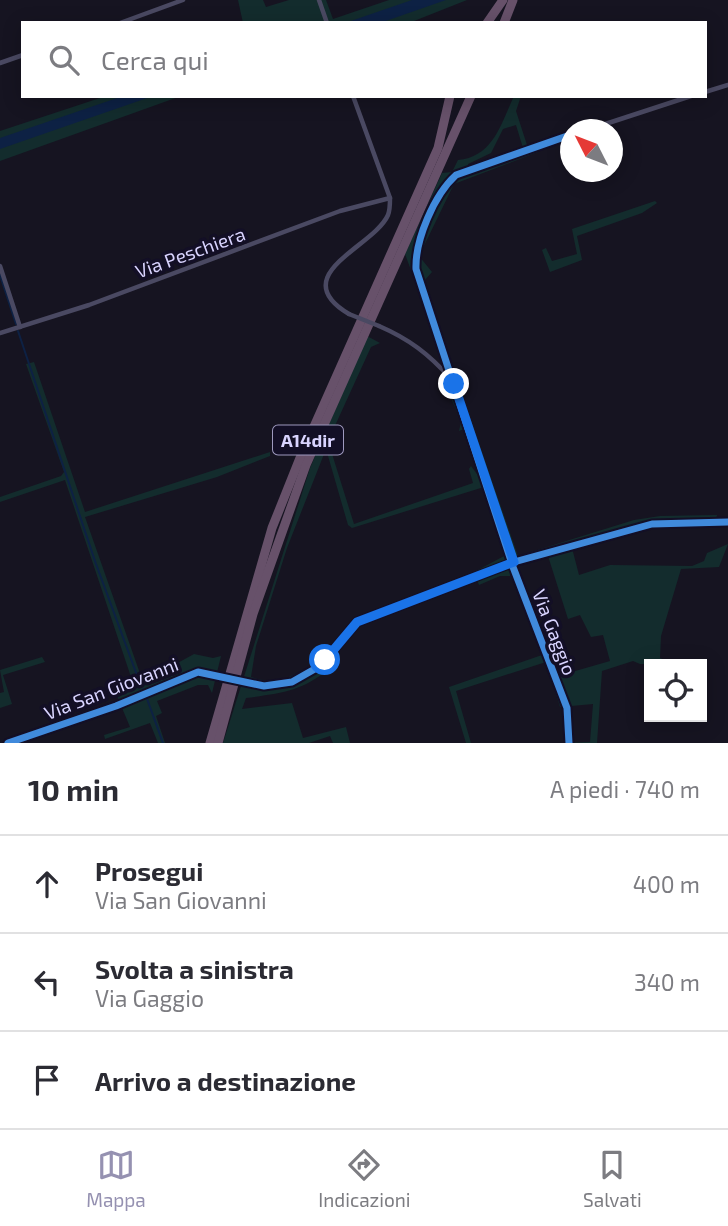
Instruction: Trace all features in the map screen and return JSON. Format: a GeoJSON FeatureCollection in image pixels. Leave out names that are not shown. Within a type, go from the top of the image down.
{"type":"FeatureCollection","features":[{"type":"Feature","properties":{"kind":"highway"},"geometry":{"type":"LineString","coordinates":[[488,21],[503,0]]}},
{"type":"Feature","properties":{"kind":"highway"},"geometry":{"type":"LineString","coordinates":[[505,21],[513,0]]}},
{"type":"Feature","properties":{"kind":"highway","name":"A14dir"},"geometry":{"type":"LineString","coordinates":[[210,743],[272,528],[300,458],[438,148],[450,98]]}},
{"type":"Feature","properties":{"kind":"highway","name":"A14dir"},"geometry":{"type":"LineString","coordinates":[[218,743],[253,614],[301,476],[470,98]]}},
{"type":"Feature","properties":{"kind":"street"},"geometry":{"type":"LineString","coordinates":[[125,21],[183,0]]}},
{"type":"Feature","properties":{"kind":"street"},"geometry":{"type":"LineString","coordinates":[[319,0],[326,21]]}},
{"type":"Feature","properties":{"kind":"street"},"geometry":{"type":"LineString","coordinates":[[0,63],[21,56]]}},
{"type":"Feature","properties":{"kind":"street"},"geometry":{"type":"LineString","coordinates":[[707,91],[728,85]]}},
{"type":"Feature","properties":{"kind":"street"},"geometry":{"type":"LineString","coordinates":[[354,98],[390,198],[387,216],[380,226],[333,266],[326,280],[328,295],[335,305],[349,314],[406,338],[429,354],[453,382]]}},
{"type":"Feature","properties":{"kind":"street"},"geometry":{"type":"LineString","coordinates":[[621,119],[685,98]]}},
{"type":"Feature","properties":{"kind":"street","name":"Via Gaggio"},"geometry":{"type":"LineString","coordinates":[[560,138],[491,160],[456,175],[444,186],[415,253],[416,269],[453,382],[567,708],[569,743]]}},
{"type":"Feature","properties":{"kind":"street","name":"Via Peschiera"},"geometry":{"type":"LineString","coordinates":[[0,333],[89,305],[340,211],[390,198]]}},
{"type":"Feature","properties":{"kind":"street"},"geometry":{"type":"LineString","coordinates":[[0,266],[20,327]]}},
{"type":"Feature","properties":{"kind":"street","name":"Via San Giovanni"},"geometry":{"type":"LineString","coordinates":[[8,743],[116,706],[193,673],[216,674],[252,684],[275,686],[301,678],[320,666],[357,622],[514,562],[652,524],[728,522]]}},
{"type":"Feature","properties":{"kind":"green space"},"geometry":{"type":"Polygon","coordinates":[[[238,0],[263,0],[266,7],[289,0],[326,0],[333,19],[389,0],[467,0],[414,21],[243,21],[238,0]]]}},
{"type":"Feature","properties":{"kind":"green space"},"geometry":{"type":"Polygon","coordinates":[[[100,98],[175,98],[0,161],[0,131],[100,98]]]}},
{"type":"Feature","properties":{"kind":"green space"},"geometry":{"type":"Polygon","coordinates":[[[513,98],[520,98],[516,111],[527,145],[535,144],[538,152],[454,184],[419,256],[432,272],[424,281],[431,300],[422,300],[405,254],[442,173],[452,172],[458,160],[480,153],[500,128],[513,98]],[[516,125],[503,129],[491,153],[468,164],[469,168],[523,148],[516,125]]]}},
{"type":"Feature","properties":{"kind":"green space"},"geometry":{"type":"Polygon","coordinates":[[[655,201],[657,203],[642,213],[577,236],[582,260],[550,272],[542,250],[546,248],[552,261],[577,254],[572,229],[655,201]]]}},
{"type":"Feature","properties":{"kind":"green space"},"geometry":{"type":"Polygon","coordinates":[[[367,336],[380,343],[371,347],[328,441],[354,524],[473,483],[469,469],[471,466],[477,474],[480,473],[464,429],[459,431],[461,422],[451,398],[460,389],[518,556],[634,520],[660,516],[717,515],[714,525],[636,530],[572,548],[579,575],[610,565],[692,566],[704,561],[707,553],[728,544],[719,567],[681,569],[661,636],[660,658],[662,659],[644,659],[644,664],[633,661],[602,671],[597,743],[564,743],[590,742],[593,704],[560,707],[546,662],[456,691],[471,743],[466,743],[449,687],[542,655],[524,606],[532,604],[558,676],[610,661],[603,635],[591,637],[580,615],[568,619],[548,556],[510,568],[510,576],[500,576],[479,585],[474,572],[506,555],[484,487],[352,528],[348,525],[326,449],[287,548],[256,646],[251,677],[261,680],[281,679],[308,667],[324,654],[330,668],[300,687],[246,698],[242,709],[292,703],[303,738],[346,727],[350,743],[333,743],[330,736],[309,743],[223,743],[310,468],[367,336]]]}},
{"type":"Feature","properties":{"kind":"green space"},"geometry":{"type":"Polygon","coordinates":[[[34,362],[85,512],[270,452],[270,456],[217,477],[85,517],[143,682],[194,654],[213,658],[221,656],[212,693],[208,685],[198,685],[157,701],[162,713],[156,716],[165,743],[158,743],[150,723],[105,739],[104,735],[130,727],[117,696],[134,686],[65,480],[0,502],[0,497],[61,476],[64,472],[26,364],[34,362]]]}},
{"type":"Feature","properties":{"kind":"green space"},"geometry":{"type":"Polygon","coordinates":[[[42,657],[45,662],[3,675],[12,704],[0,708],[0,693],[4,692],[0,670],[42,657]]]}},
{"type":"Feature","properties":{"kind":"water"},"geometry":{"type":"Polygon","coordinates":[[[412,0],[446,0],[386,21],[351,21],[412,0]]]}},
{"type":"Feature","properties":{"kind":"water"},"geometry":{"type":"Polygon","coordinates":[[[117,98],[147,98],[0,149],[0,138],[117,98]]]}},
{"type":"Feature","properties":{"kind":"waterway"},"geometry":{"type":"LineString","coordinates":[[0,275],[16,324]]}},
{"type":"Feature","properties":{"kind":"waterway"},"geometry":{"type":"LineString","coordinates":[[18,331],[96,564],[141,686]]}},
{"type":"Feature","properties":{"kind":"waterway"},"geometry":{"type":"LineString","coordinates":[[146,696],[163,743]]}},
{"type":"Feature","properties":{"kind":"cycle path"},"geometry":{"type":"LineString","coordinates":[[560,139],[456,175],[440,194],[427,219],[419,245],[416,269],[513,567],[567,708],[569,743]]}},
{"type":"Feature","properties":{"kind":"cycle path"},"geometry":{"type":"LineString","coordinates":[[8,743],[116,706],[198,672],[264,686],[292,682],[320,666],[357,622],[514,562],[652,524],[728,522]]}},
{"type":"Feature","properties":{"kind":"route"},"geometry":{"type":"LineString","coordinates":[[325,660],[349,628],[357,622],[514,562],[454,384]]}}]}
